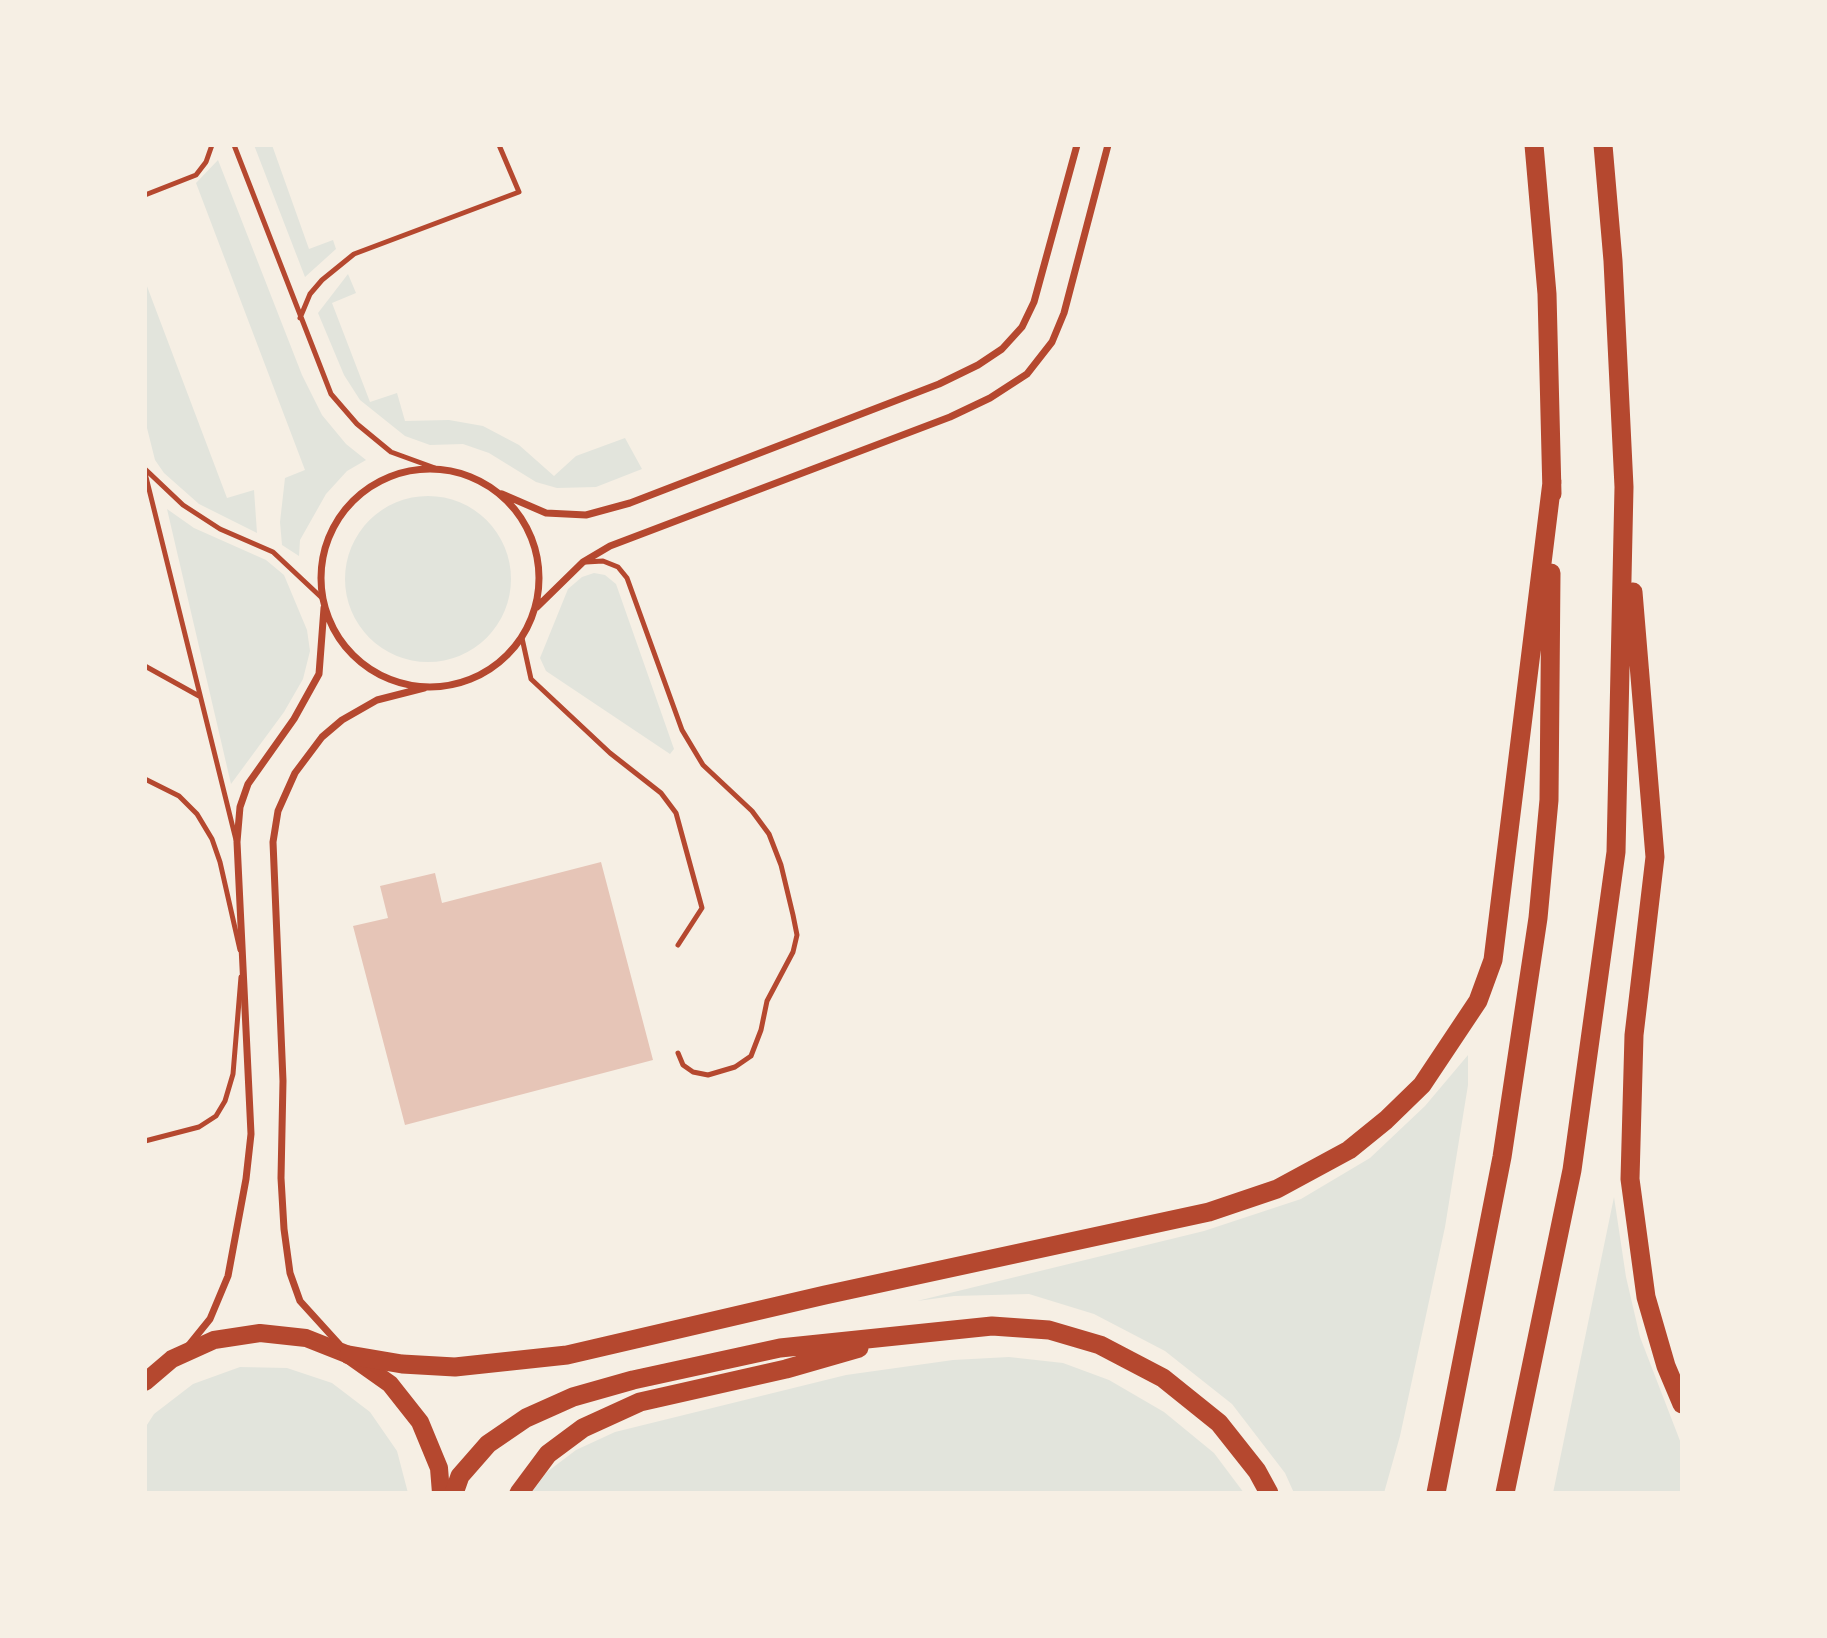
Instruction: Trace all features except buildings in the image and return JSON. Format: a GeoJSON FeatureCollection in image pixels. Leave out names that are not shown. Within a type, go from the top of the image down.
{"type":"FeatureCollection","features":[{"type":"Feature","properties":{"kind":"highway"},"geometry":{"type":"LineString","coordinates":[[1436,1493],[1502,1157],[1538,918],[1549,800],[1552,482],[1547,294],[1534,145]]}},
{"type":"Feature","properties":{"kind":"highway"},"geometry":{"type":"LineString","coordinates":[[1603,145],[1613,261],[1624,487],[1655,857],[1633,1035],[1630,1179],[1646,1297],[1665,1366],[1682,1404]]}},
{"type":"Feature","properties":{"kind":"highway"},"geometry":{"type":"LineString","coordinates":[[349,1354],[402,1364],[454,1367],[567,1355],[838,1292],[1209,1212],[1277,1189],[1349,1150],[1422,1085],[1478,1001],[1493,960],[1552,482]]}},
{"type":"Feature","properties":{"kind":"highway"},"geometry":{"type":"LineString","coordinates":[[1504,1493],[1572,1170],[1616,852],[1624,487]]}},
{"type":"Feature","properties":{"kind":"highway"},"geometry":{"type":"LineString","coordinates":[[454,1493],[460,1476],[488,1444],[526,1418],[573,1397],[633,1380],[780,1348],[920,1331],[992,1326],[1049,1330],[1100,1345],[1163,1378],[1219,1423],[1257,1471],[1269,1493]]}},
{"type":"Feature","properties":{"kind":"highway"},"geometry":{"type":"LineString","coordinates":[[519,1493],[548,1454],[583,1427],[640,1402],[786,1369],[920,1331]]}},
{"type":"Feature","properties":{"kind":"main road"},"geometry":{"type":"LineString","coordinates":[[145,1382],[179,1356],[214,1340],[260,1334],[306,1338],[349,1354],[390,1384],[420,1422],[439,1468],[441,1493]]}},
{"type":"Feature","properties":{"kind":"street"},"geometry":{"type":"LineString","coordinates":[[424,688],[389,679],[358,661],[335,633],[324,608],[321,565],[329,534],[347,506],[372,485],[402,471],[435,468],[471,475],[502,494],[546,513],[586,515],[630,503],[926,389],[978,365],[1002,349],[1022,327],[1034,302],[1077,145]]}},
{"type":"Feature","properties":{"kind":"street"},"geometry":{"type":"LineString","coordinates":[[537,607],[583,562],[642,532],[950,416],[990,398],[1027,374],[1052,342],[1064,313],[1108,145]]}},
{"type":"Feature","properties":{"kind":"street"},"geometry":{"type":"LineString","coordinates":[[349,1354],[314,1321],[300,1301],[290,1273],[284,1229],[281,1178],[283,1081],[273,842],[278,811],[295,773],[322,737],[342,720],[377,700],[424,688],[462,683],[496,666],[522,638],[537,607],[541,576],[536,545],[522,518],[502,494]]}},
{"type":"Feature","properties":{"kind":"street"},"geometry":{"type":"LineString","coordinates":[[179,1356],[210,1319],[228,1276],[246,1179],[251,1134],[237,842],[240,807],[248,785],[294,719],[319,674],[324,608]]}},
{"type":"Feature","properties":{"kind":"lane"},"geometry":{"type":"LineString","coordinates":[[145,195],[196,175],[206,162],[212,145]]}},
{"type":"Feature","properties":{"kind":"lane"},"geometry":{"type":"LineString","coordinates":[[234,145],[331,394],[357,424],[391,452],[435,468]]}},
{"type":"Feature","properties":{"kind":"lane"},"geometry":{"type":"LineString","coordinates":[[300,318],[310,295],[322,280],[354,254],[519,192],[499,145]]}},
{"type":"Feature","properties":{"kind":"lane"},"geometry":{"type":"LineString","coordinates":[[145,471],[183,505],[220,529],[273,552],[322,598]]}},
{"type":"Feature","properties":{"kind":"lane"},"geometry":{"type":"LineString","coordinates":[[145,471],[237,842]]}},
{"type":"Feature","properties":{"kind":"lane"},"geometry":{"type":"LineString","coordinates":[[583,562],[610,564],[618,567],[628,578],[681,730],[703,765],[752,811],[769,834],[781,865],[797,935],[793,951],[767,1001],[761,1030],[751,1056],[735,1067],[708,1075],[693,1072],[683,1065],[678,1053]]}},
{"type":"Feature","properties":{"kind":"lane"},"geometry":{"type":"LineString","coordinates":[[522,638],[531,679],[610,753],[661,793],[676,813],[702,908],[678,945]]}},
{"type":"Feature","properties":{"kind":"lane"},"geometry":{"type":"LineString","coordinates":[[145,666],[199,696]]}},
{"type":"Feature","properties":{"kind":"lane"},"geometry":{"type":"LineString","coordinates":[[145,779],[179,796],[197,814],[212,839],[220,862],[242,960],[233,1074],[225,1101],[215,1116],[199,1127],[145,1141]]}},
{"type":"Feature","properties":{"kind":"shaded area"},"geometry":{"type":"Polygon","coordinates":[[[254,145],[272,145],[309,249],[333,240],[336,249],[305,277],[254,145]]]}},
{"type":"Feature","properties":{"kind":"shaded area"},"geometry":{"type":"Polygon","coordinates":[[[218,160],[302,375],[322,415],[346,444],[366,460],[347,471],[326,494],[300,540],[299,556],[282,545],[280,522],[285,478],[305,470],[196,183],[218,160]]]}},
{"type":"Feature","properties":{"kind":"shaded area"},"geometry":{"type":"Polygon","coordinates":[[[348,274],[356,293],[332,303],[370,402],[397,393],[405,421],[449,420],[483,426],[519,445],[554,476],[576,456],[625,438],[642,469],[596,487],[557,488],[536,482],[489,453],[463,444],[430,445],[405,436],[360,400],[344,375],[318,313],[348,274]]]}},
{"type":"Feature","properties":{"kind":"shaded area"},"geometry":{"type":"Polygon","coordinates":[[[145,281],[227,498],[254,490],[257,533],[199,504],[164,473],[155,460],[145,420],[145,281]]]}},
{"type":"Feature","properties":{"kind":"shaded area"},"geometry":{"type":"Polygon","coordinates":[[[428,496],[460,502],[487,520],[505,547],[511,579],[505,611],[487,638],[460,656],[428,662],[396,656],[369,638],[351,611],[345,579],[351,547],[369,520],[396,502],[428,496]]]}},
{"type":"Feature","properties":{"kind":"shaded area"},"geometry":{"type":"Polygon","coordinates":[[[167,509],[194,528],[266,560],[284,575],[307,630],[310,651],[303,679],[284,712],[231,784],[167,509]]]}},
{"type":"Feature","properties":{"kind":"shaded area"},"geometry":{"type":"Polygon","coordinates":[[[594,573],[605,575],[616,584],[674,749],[670,754],[546,671],[540,658],[568,589],[582,577],[594,573]]]}},
{"type":"Feature","properties":{"kind":"shaded area"},"geometry":{"type":"Polygon","coordinates":[[[1468,1055],[1468,1085],[1445,1227],[1400,1436],[1384,1493],[1294,1493],[1285,1473],[1232,1404],[1165,1351],[1094,1314],[1029,1294],[954,1296],[917,1301],[1204,1231],[1301,1199],[1370,1158],[1425,1106],[1468,1055]]]}},
{"type":"Feature","properties":{"kind":"shaded area"},"geometry":{"type":"Polygon","coordinates":[[[1614,1197],[1626,1277],[1640,1337],[1682,1446],[1682,1493],[1553,1493],[1614,1197]]]}},
{"type":"Feature","properties":{"kind":"shaded area"},"geometry":{"type":"Polygon","coordinates":[[[1009,1357],[1063,1363],[1109,1380],[1164,1412],[1214,1453],[1244,1493],[531,1493],[547,1472],[576,1450],[615,1432],[846,1375],[953,1360],[1009,1357]]]}},
{"type":"Feature","properties":{"kind":"shaded area"},"geometry":{"type":"Polygon","coordinates":[[[240,1367],[287,1368],[332,1383],[370,1412],[397,1451],[408,1493],[145,1493],[145,1428],[154,1414],[193,1384],[240,1367]]]}}]}
